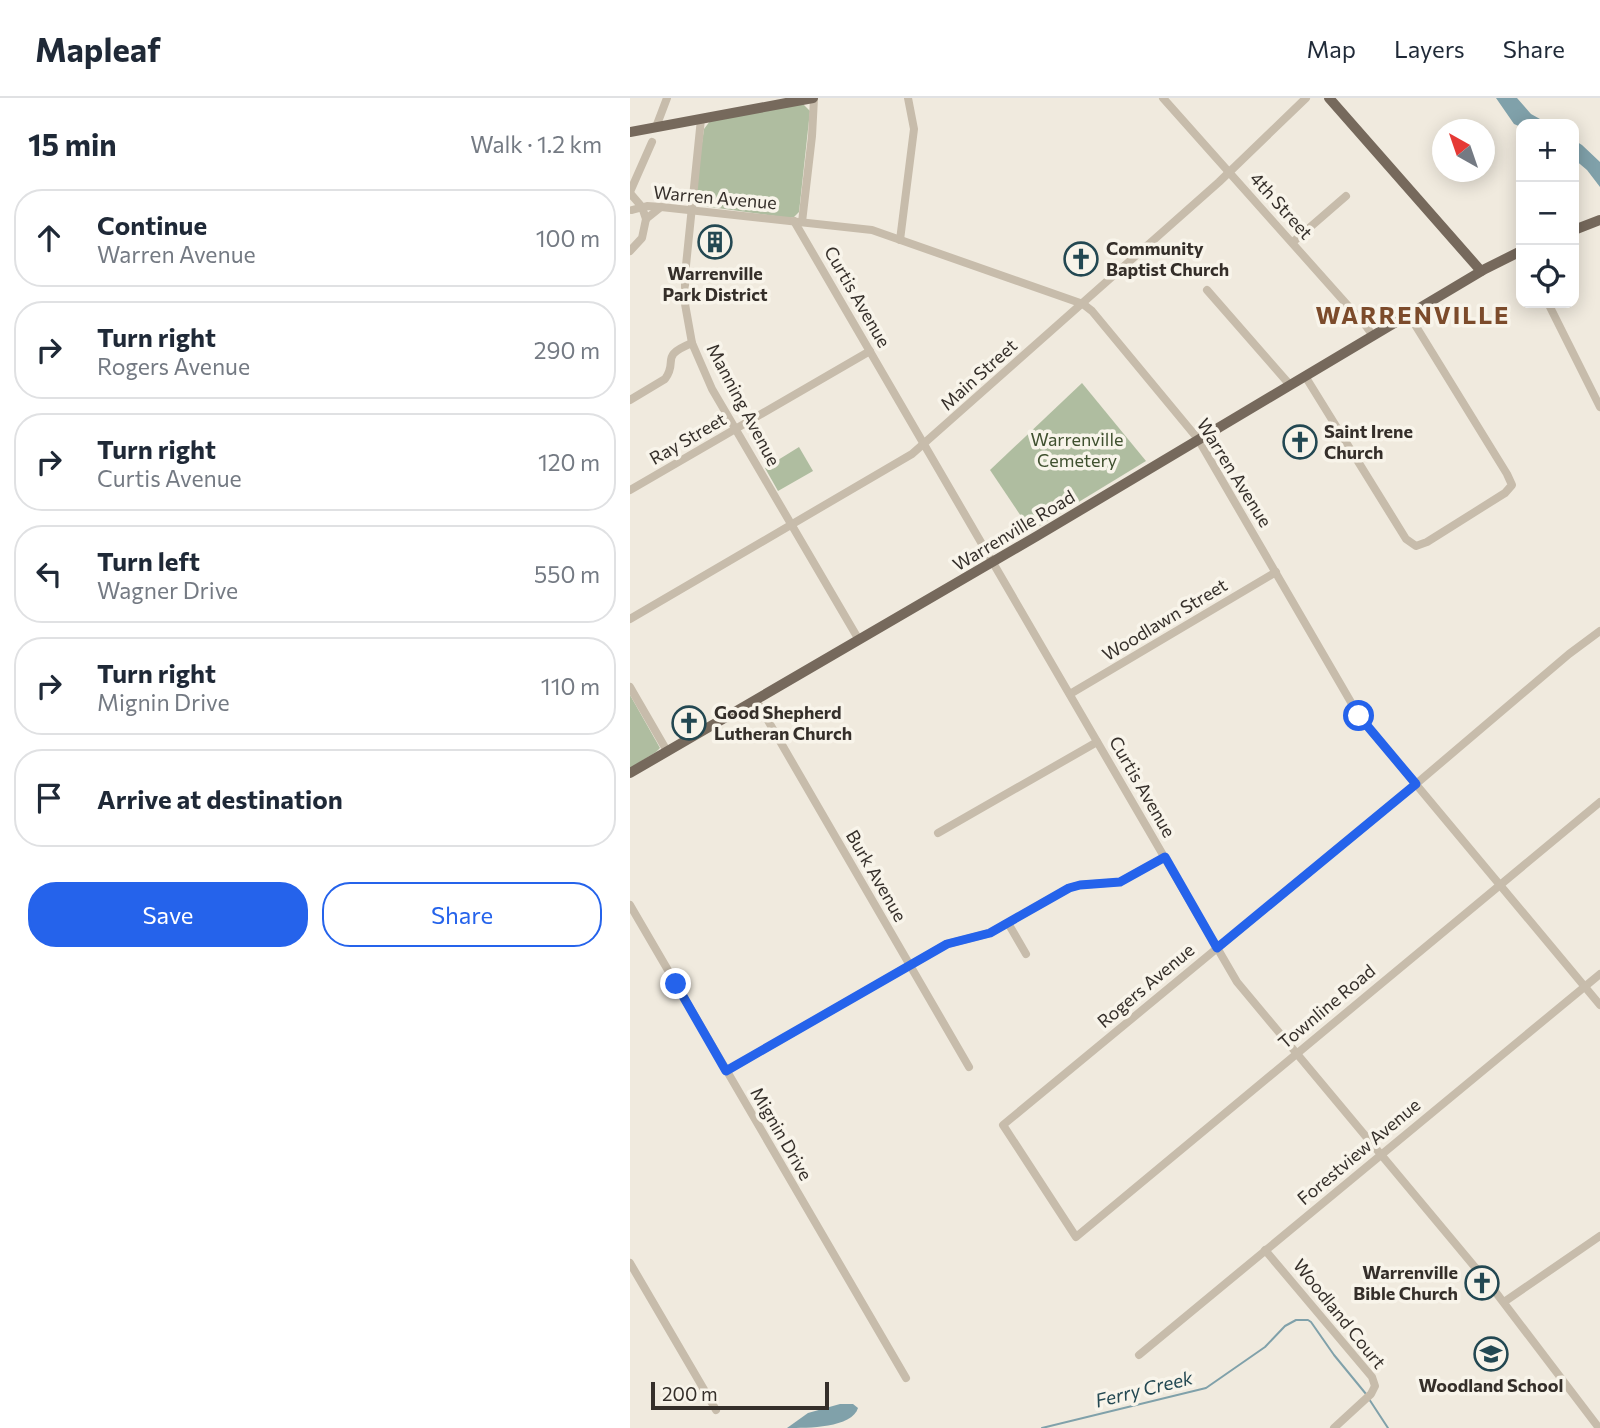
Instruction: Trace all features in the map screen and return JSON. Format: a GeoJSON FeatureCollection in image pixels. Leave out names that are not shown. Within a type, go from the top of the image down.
{"type":"FeatureCollection","features":[{"type":"Feature","properties":{"kind":"main road"},"geometry":{"type":"LineString","coordinates":[[630,132],[814,98]]}},
{"type":"Feature","properties":{"kind":"main road"},"geometry":{"type":"LineString","coordinates":[[1329,98],[1481,271]]}},
{"type":"Feature","properties":{"kind":"main road"},"geometry":{"type":"LineString","coordinates":[[630,124],[656,127]]}},
{"type":"Feature","properties":{"kind":"main road"},"geometry":{"type":"LineString","coordinates":[[1579,228],[1600,220]]}},
{"type":"Feature","properties":{"kind":"main road","name":"Warrenville Road"},"geometry":{"type":"LineString","coordinates":[[630,773],[1481,271],[1516,254]]}},
{"type":"Feature","properties":{"kind":"street"},"geometry":{"type":"LineString","coordinates":[[656,127],[667,98]]}},
{"type":"Feature","properties":{"kind":"street"},"geometry":{"type":"LineString","coordinates":[[798,221],[812,136],[814,98]]}},
{"type":"Feature","properties":{"kind":"street"},"geometry":{"type":"LineString","coordinates":[[900,240],[914,129],[908,98]]}},
{"type":"Feature","properties":{"kind":"street","name":"4th Street"},"geometry":{"type":"LineString","coordinates":[[1163,98],[1373,337]]}},
{"type":"Feature","properties":{"kind":"street","name":"Main Street"},"geometry":{"type":"LineString","coordinates":[[630,619],[912,454],[1219,182],[1306,98]]}},
{"type":"Feature","properties":{"kind":"street","name":"Manning Avenue"},"geometry":{"type":"LineString","coordinates":[[701,119],[690,209],[685,294],[692,343],[706,378],[859,640]]}},
{"type":"Feature","properties":{"kind":"street"},"geometry":{"type":"LineString","coordinates":[[631,212],[630,193],[652,142]]}},
{"type":"Feature","properties":{"kind":"street"},"geometry":{"type":"LineString","coordinates":[[630,193],[642,207],[646,219],[642,238],[630,251]]}},
{"type":"Feature","properties":{"kind":"street"},"geometry":{"type":"LineString","coordinates":[[1293,243],[1346,196]]}},
{"type":"Feature","properties":{"kind":"street","name":"Warren Avenue"},"geometry":{"type":"LineString","coordinates":[[631,212],[642,207],[660,207],[857,227],[1083,304],[1092,311],[1198,439],[1359,716],[1600,1005]]}},
{"type":"Feature","properties":{"kind":"street"},"geometry":{"type":"LineString","coordinates":[[646,219],[660,207]]}},
{"type":"Feature","properties":{"kind":"street","name":"Curtis Avenue"},"geometry":{"type":"LineString","coordinates":[[798,221],[870,351],[1237,982],[1504,1302],[1599,1428]]}},
{"type":"Feature","properties":{"kind":"street"},"geometry":{"type":"LineString","coordinates":[[630,241],[640,240]]}},
{"type":"Feature","properties":{"kind":"street"},"geometry":{"type":"LineString","coordinates":[[1207,290],[1290,385]]}},
{"type":"Feature","properties":{"kind":"street"},"geometry":{"type":"LineString","coordinates":[[1551,308],[1600,407]]}},
{"type":"Feature","properties":{"kind":"street"},"geometry":{"type":"LineString","coordinates":[[1305,376],[1408,541],[1416,546],[1427,542],[1495,499],[1512,485],[1409,315]]}},
{"type":"Feature","properties":{"kind":"street"},"geometry":{"type":"LineString","coordinates":[[630,400],[665,379],[669,374],[673,352],[692,343]]}},
{"type":"Feature","properties":{"kind":"street","name":"Ray Street"},"geometry":{"type":"LineString","coordinates":[[630,490],[870,351]]}},
{"type":"Feature","properties":{"kind":"street","name":"Woodlawn Street"},"geometry":{"type":"LineString","coordinates":[[1070,695],[1276,572]]}},
{"type":"Feature","properties":{"kind":"street","name":"Rogers Avenue"},"geometry":{"type":"LineString","coordinates":[[1076,1237],[1003,1125],[1600,631]]}},
{"type":"Feature","properties":{"kind":"street"},"geometry":{"type":"LineString","coordinates":[[630,687],[667,751]]}},
{"type":"Feature","properties":{"kind":"street","name":"Burk Avenue"},"geometry":{"type":"LineString","coordinates":[[756,700],[969,1067]]}},
{"type":"Feature","properties":{"kind":"street"},"geometry":{"type":"LineString","coordinates":[[938,834],[1097,742]]}},
{"type":"Feature","properties":{"kind":"street","name":"Townline Road"},"geometry":{"type":"LineString","coordinates":[[1076,1237],[1600,802]]}},
{"type":"Feature","properties":{"kind":"street"},"geometry":{"type":"LineString","coordinates":[[726,1071],[953,941],[983,936],[1069,888],[1120,882],[1165,857]]}},
{"type":"Feature","properties":{"kind":"street","name":"Mignin Drive"},"geometry":{"type":"LineString","coordinates":[[630,905],[906,1378]]}},
{"type":"Feature","properties":{"kind":"street"},"geometry":{"type":"LineString","coordinates":[[1007,923],[1026,954]]}},
{"type":"Feature","properties":{"kind":"street","name":"Forestview Avenue"},"geometry":{"type":"LineString","coordinates":[[1139,1355],[1600,974]]}},
{"type":"Feature","properties":{"kind":"street"},"geometry":{"type":"LineString","coordinates":[[1504,1302],[1600,1236]]}},
{"type":"Feature","properties":{"kind":"street","name":"Woodland Court"},"geometry":{"type":"LineString","coordinates":[[1265,1250],[1369,1372],[1374,1383],[1369,1397],[1334,1428]]}},
{"type":"Feature","properties":{"kind":"street"},"geometry":{"type":"LineString","coordinates":[[630,1263],[716,1410]]}},
{"type":"Feature","properties":{"kind":"green space"},"geometry":{"type":"Polygon","coordinates":[[[803,104],[810,111],[799,212],[794,217],[696,205],[694,199],[704,129],[710,121],[803,104]]]}},
{"type":"Feature","properties":{"kind":"green space","name":"Warrenville Cemetery"},"geometry":{"type":"Polygon","coordinates":[[[1082,383],[1146,461],[1031,531],[990,470],[1082,383]]]}},
{"type":"Feature","properties":{"kind":"green space"},"geometry":{"type":"Polygon","coordinates":[[[799,447],[813,471],[778,491],[765,468],[799,447]]]}},
{"type":"Feature","properties":{"kind":"green space"},"geometry":{"type":"Polygon","coordinates":[[[630,695],[660,748],[630,768],[630,695]]]}},
{"type":"Feature","properties":{"kind":"water"},"geometry":{"type":"Polygon","coordinates":[[[1496,98],[1517,98],[1531,114],[1540,119],[1516,119],[1516,125],[1496,98]]]}},
{"type":"Feature","properties":{"kind":"water"},"geometry":{"type":"Polygon","coordinates":[[[1579,143],[1600,162],[1600,187],[1579,163],[1579,143]]]}},
{"type":"Feature","properties":{"kind":"water"},"geometry":{"type":"Polygon","coordinates":[[[840,1404],[853,1404],[858,1408],[854,1415],[838,1423],[787,1428],[808,1413],[840,1404]]]}},
{"type":"Feature","properties":{"kind":"waterway","name":"Ferry Creek"},"geometry":{"type":"LineString","coordinates":[[1042,1428],[1206,1388],[1265,1347],[1285,1326],[1296,1320],[1311,1322],[1366,1394]]}},
{"type":"Feature","properties":{"kind":"waterway","name":"Ferry Creek"},"geometry":{"type":"LineString","coordinates":[[1369,1399],[1388,1428]]}},
{"type":"Feature","properties":{"kind":"place","name":"Warrenville Park District"},"geometry":{"type":"Point","coordinates":[715,242]}},
{"type":"Feature","properties":{"kind":"place","name":"Community Baptist Church"},"geometry":{"type":"Point","coordinates":[1081,259]}},
{"type":"Feature","properties":{"kind":"place","name":"Saint Irene Church"},"geometry":{"type":"Point","coordinates":[1300,442]}},
{"type":"Feature","properties":{"kind":"place","name":"Good Shepherd Lutheran Church"},"geometry":{"type":"Point","coordinates":[689,723]}},
{"type":"Feature","properties":{"kind":"place","name":"Warrenville Bible Church"},"geometry":{"type":"Point","coordinates":[1482,1283]}},
{"type":"Feature","properties":{"kind":"place","name":"Woodland School"},"geometry":{"type":"Point","coordinates":[1491,1354]}},
{"type":"Feature","properties":{"kind":"district","name":"WARRENVILLE"},"geometry":{"type":"Point","coordinates":[1413,316]}},
{"type":"Feature","properties":{"kind":"route"},"geometry":{"type":"LineString","coordinates":[[676,984],[726,1071],[953,941],[990,933],[1069,888],[1120,882],[1165,857],[1217,948],[1416,784],[1359,716]]}}]}
